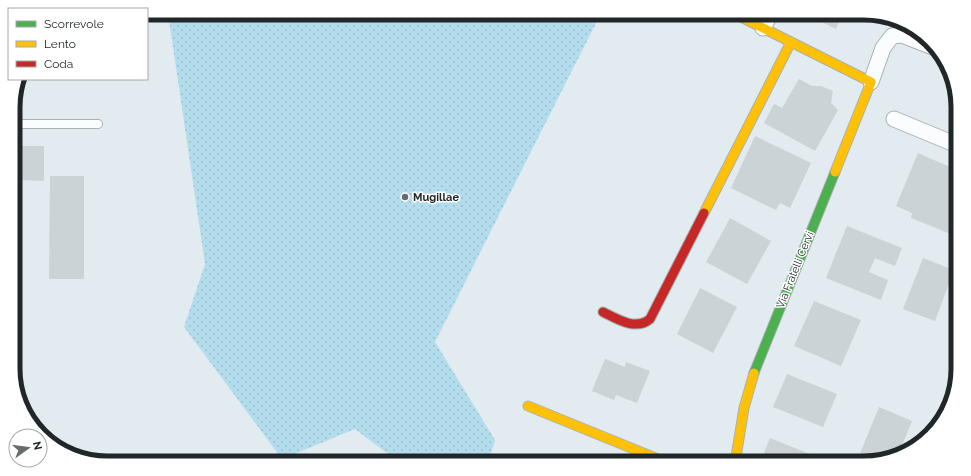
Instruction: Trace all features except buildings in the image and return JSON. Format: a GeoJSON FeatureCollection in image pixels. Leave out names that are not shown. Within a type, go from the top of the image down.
{"type":"FeatureCollection","features":[{"type":"Feature","properties":{"kind":"street"},"geometry":{"type":"LineString","coordinates":[[747,20],[871,82]]}},
{"type":"Feature","properties":{"kind":"street"},"geometry":{"type":"LineString","coordinates":[[763,28],[767,20]]}},
{"type":"Feature","properties":{"kind":"street","name":"Via Fratelli Cervi"},"geometry":{"type":"LineString","coordinates":[[736,456],[744,408],[755,371],[871,82],[883,48],[892,36],[902,35],[922,43]]}},
{"type":"Feature","properties":{"kind":"street"},"geometry":{"type":"LineString","coordinates":[[603,312],[638,326],[645,324],[650,319],[791,42]]}},
{"type":"Feature","properties":{"kind":"street"},"geometry":{"type":"LineString","coordinates":[[894,119],[951,143]]}},
{"type":"Feature","properties":{"kind":"street"},"geometry":{"type":"LineString","coordinates":[[528,406],[651,456]]}},
{"type":"Feature","properties":{"kind":"lane"},"geometry":{"type":"LineString","coordinates":[[20,124],[98,124]]}},
{"type":"Feature","properties":{"kind":"shaded area"},"geometry":{"type":"Polygon","coordinates":[[[169,20],[597,20],[435,342],[495,440],[490,456],[391,456],[355,429],[289,456],[280,456],[184,327],[205,264],[169,20]]]}},
{"type":"Feature","properties":{"kind":"traffic: fast"},"geometry":{"type":"LineString","coordinates":[[754,373],[835,172]]}},
{"type":"Feature","properties":{"kind":"traffic: slow"},"geometry":{"type":"LineString","coordinates":[[747,20],[871,82],[835,172]]}},
{"type":"Feature","properties":{"kind":"traffic: slow"},"geometry":{"type":"LineString","coordinates":[[704,213],[791,42]]}},
{"type":"Feature","properties":{"kind":"traffic: slow"},"geometry":{"type":"LineString","coordinates":[[736,456],[744,408],[754,373]]}},
{"type":"Feature","properties":{"kind":"traffic: slow"},"geometry":{"type":"LineString","coordinates":[[528,406],[651,456]]}},
{"type":"Feature","properties":{"kind":"traffic: jam"},"geometry":{"type":"LineString","coordinates":[[603,312],[626,323],[639,324],[650,319],[704,213]]}},
{"type":"Feature","properties":{"kind":"place","name":"Mugillae"},"geometry":{"type":"Point","coordinates":[405,197]}}]}
